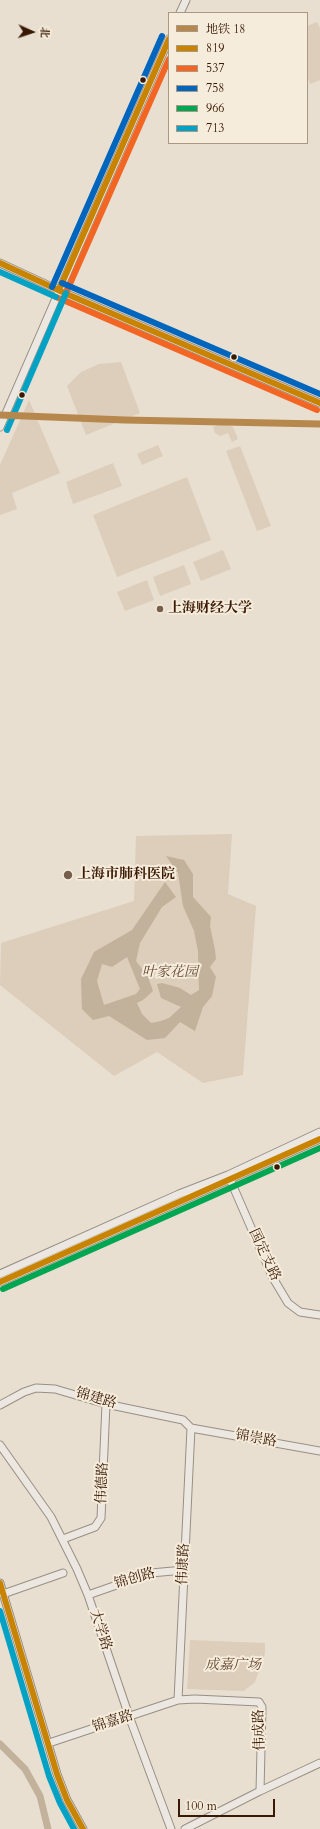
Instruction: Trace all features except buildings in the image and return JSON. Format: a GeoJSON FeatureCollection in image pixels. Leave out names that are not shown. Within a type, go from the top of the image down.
{"type":"FeatureCollection","features":[{"type":"Feature","properties":{"kind":"street"},"geometry":{"type":"LineString","coordinates":[[180,12],[186,0]]}},
{"type":"Feature","properties":{"kind":"street"},"geometry":{"type":"LineString","coordinates":[[0,427],[168,41]]}},
{"type":"Feature","properties":{"kind":"street"},"geometry":{"type":"LineString","coordinates":[[0,263],[320,403]]}},
{"type":"Feature","properties":{"kind":"street"},"geometry":{"type":"LineString","coordinates":[[0,1282],[230,1177],[320,1132]]}},
{"type":"Feature","properties":{"kind":"street"},"geometry":{"type":"LineString","coordinates":[[0,1274],[179,1194],[230,1177],[320,1139]]}},
{"type":"Feature","properties":{"kind":"street","name":"国定支路"},"geometry":{"type":"LineString","coordinates":[[230,1177],[274,1278],[288,1303],[300,1312],[320,1315]]}},
{"type":"Feature","properties":{"kind":"street","name":"锦建路"},"geometry":{"type":"LineString","coordinates":[[0,1405],[24,1392],[36,1388],[46,1388],[72,1392],[106,1404],[183,1420],[191,1428]]}},
{"type":"Feature","properties":{"kind":"street","name":"伟德路"},"geometry":{"type":"LineString","coordinates":[[63,1539],[95,1527],[101,1518],[106,1404]]}},
{"type":"Feature","properties":{"kind":"street","name":"锦崇路"},"geometry":{"type":"LineString","coordinates":[[191,1428],[320,1451]]}},
{"type":"Feature","properties":{"kind":"street","name":"伟康路"},"geometry":{"type":"LineString","coordinates":[[178,1700],[191,1428]]}},
{"type":"Feature","properties":{"kind":"street","name":"大学路"},"geometry":{"type":"LineString","coordinates":[[0,1445],[40,1500],[63,1539],[88,1595],[129,1716],[171,1829]]}},
{"type":"Feature","properties":{"kind":"street","name":"锦创路"},"geometry":{"type":"LineString","coordinates":[[88,1595],[151,1573],[184,1570]]}},
{"type":"Feature","properties":{"kind":"street"},"geometry":{"type":"LineString","coordinates":[[4,1594],[63,1573]]}},
{"type":"Feature","properties":{"kind":"street"},"geometry":{"type":"LineString","coordinates":[[0,1583],[62,1789],[83,1829]]}},
{"type":"Feature","properties":{"kind":"street","name":"伟成路"},"geometry":{"type":"LineString","coordinates":[[178,1700],[195,1699],[259,1702],[261,1704],[260,1790]]}},
{"type":"Feature","properties":{"kind":"street","name":"锦嘉路"},"geometry":{"type":"LineString","coordinates":[[49,1743],[178,1700]]}},
{"type":"Feature","properties":{"kind":"street"},"geometry":{"type":"LineString","coordinates":[[185,1829],[260,1790],[320,1763]]}},
{"type":"Feature","properties":{"kind":"green space"},"geometry":{"type":"Polygon","coordinates":[[[317,22],[320,28],[320,80],[310,84],[308,79],[308,26],[317,22]]]}},
{"type":"Feature","properties":{"kind":"green space"},"geometry":{"type":"Polygon","coordinates":[[[121,362],[140,413],[86,435],[67,386],[81,372],[99,364],[121,362]]]}},
{"type":"Feature","properties":{"kind":"green space"},"geometry":{"type":"Polygon","coordinates":[[[29,400],[60,473],[12,493],[17,509],[0,515],[0,465],[29,400]]]}},
{"type":"Feature","properties":{"kind":"green space"},"geometry":{"type":"Polygon","coordinates":[[[223,423],[233,427],[238,439],[232,442],[228,433],[220,436],[215,433],[213,427],[223,423]]]}},
{"type":"Feature","properties":{"kind":"green space"},"geometry":{"type":"Polygon","coordinates":[[[158,445],[163,456],[142,465],[137,454],[158,445]]]}},
{"type":"Feature","properties":{"kind":"green space"},"geometry":{"type":"Polygon","coordinates":[[[240,446],[271,526],[257,531],[226,451],[240,446]]]}},
{"type":"Feature","properties":{"kind":"green space"},"geometry":{"type":"Polygon","coordinates":[[[113,463],[122,486],[73,504],[66,482],[113,463]]]}},
{"type":"Feature","properties":{"kind":"green space"},"geometry":{"type":"Polygon","coordinates":[[[187,477],[211,540],[117,577],[93,515],[187,477]]]}},
{"type":"Feature","properties":{"kind":"green space"},"geometry":{"type":"Polygon","coordinates":[[[223,550],[231,569],[201,581],[193,562],[223,550]]]}},
{"type":"Feature","properties":{"kind":"green space"},"geometry":{"type":"Polygon","coordinates":[[[184,565],[191,584],[160,596],[153,577],[184,565]]]}},
{"type":"Feature","properties":{"kind":"green space"},"geometry":{"type":"Polygon","coordinates":[[[147,580],[154,600],[125,611],[117,592],[147,580]]]}},
{"type":"Feature","properties":{"kind":"green space","name":"叶家花园"},"geometry":{"type":"Polygon","coordinates":[[[232,834],[228,894],[256,906],[243,1075],[203,1083],[157,1052],[114,1076],[0,985],[1,943],[134,901],[136,836],[232,834]]]}},
{"type":"Feature","properties":{"kind":"green space","name":"成嘉广场"},"geometry":{"type":"Polygon","coordinates":[[[190,1640],[265,1643],[265,1654],[255,1682],[244,1691],[187,1689],[190,1640]]]}},
{"type":"Feature","properties":{"kind":"shaded area"},"geometry":{"type":"Polygon","coordinates":[[[166,856],[184,860],[193,874],[193,897],[211,917],[210,926],[216,959],[210,967],[216,977],[212,996],[203,1007],[195,1031],[180,1022],[165,1038],[147,1040],[109,1016],[93,1020],[82,1009],[81,979],[94,952],[132,930],[165,882],[176,897],[162,907],[140,943],[136,961],[148,977],[153,991],[137,1003],[142,1014],[151,1023],[161,1021],[169,1018],[181,1007],[161,998],[157,984],[162,983],[180,988],[191,995],[199,990],[198,951],[194,931],[183,906],[178,873],[166,856]],[[127,957],[112,967],[102,964],[97,981],[104,1005],[136,994],[140,989],[127,957]]]}},
{"type":"Feature","properties":{"kind":"waterway"},"geometry":{"type":"LineString","coordinates":[[0,1744],[25,1769],[40,1796],[48,1829]]}},
{"type":"Feature","properties":{"kind":"metro line","name":"18"},"geometry":{"type":"LineString","coordinates":[[0,415],[125,420],[320,424]]}},
{"type":"Feature","properties":{"kind":"transit line","name":"758"},"geometry":{"type":"LineString","coordinates":[[52,287],[162,36]]}},
{"type":"Feature","properties":{"kind":"transit line","name":"819"},"geometry":{"type":"LineString","coordinates":[[59,290],[168,41]]}},
{"type":"Feature","properties":{"kind":"transit line","name":"537"},"geometry":{"type":"LineString","coordinates":[[66,293],[168,61]]}},
{"type":"Feature","properties":{"kind":"transit line","name":"819"},"geometry":{"type":"LineString","coordinates":[[0,263],[69,295],[320,403]]}},
{"type":"Feature","properties":{"kind":"transit line","name":"713"},"geometry":{"type":"LineString","coordinates":[[0,272],[56,297]]}},
{"type":"Feature","properties":{"kind":"transit line","name":"758"},"geometry":{"type":"LineString","coordinates":[[62,283],[320,394]]}},
{"type":"Feature","properties":{"kind":"transit line","name":"713"},"geometry":{"type":"LineString","coordinates":[[7,430],[66,293]]}},
{"type":"Feature","properties":{"kind":"transit line","name":"537"},"geometry":{"type":"LineString","coordinates":[[56,297],[317,410]]}},
{"type":"Feature","properties":{"kind":"transit line","name":"819"},"geometry":{"type":"LineString","coordinates":[[0,1282],[320,1139]]}},
{"type":"Feature","properties":{"kind":"transit line","name":"966"},"geometry":{"type":"LineString","coordinates":[[3,1289],[320,1148]]}},
{"type":"Feature","properties":{"kind":"transit line","name":"819"},"geometry":{"type":"LineString","coordinates":[[0,1583],[57,1774],[67,1800],[83,1829]]}},
{"type":"Feature","properties":{"kind":"transit line","name":"713"},"geometry":{"type":"LineString","coordinates":[[0,1611],[49,1776],[60,1803],[74,1829]]}},
{"type":"Feature","properties":{"kind":"place","name":"上海财经大学"},"geometry":{"type":"Point","coordinates":[160,609]}},
{"type":"Feature","properties":{"kind":"place","name":"上海市肺科医院"},"geometry":{"type":"Point","coordinates":[68,875]}}]}
